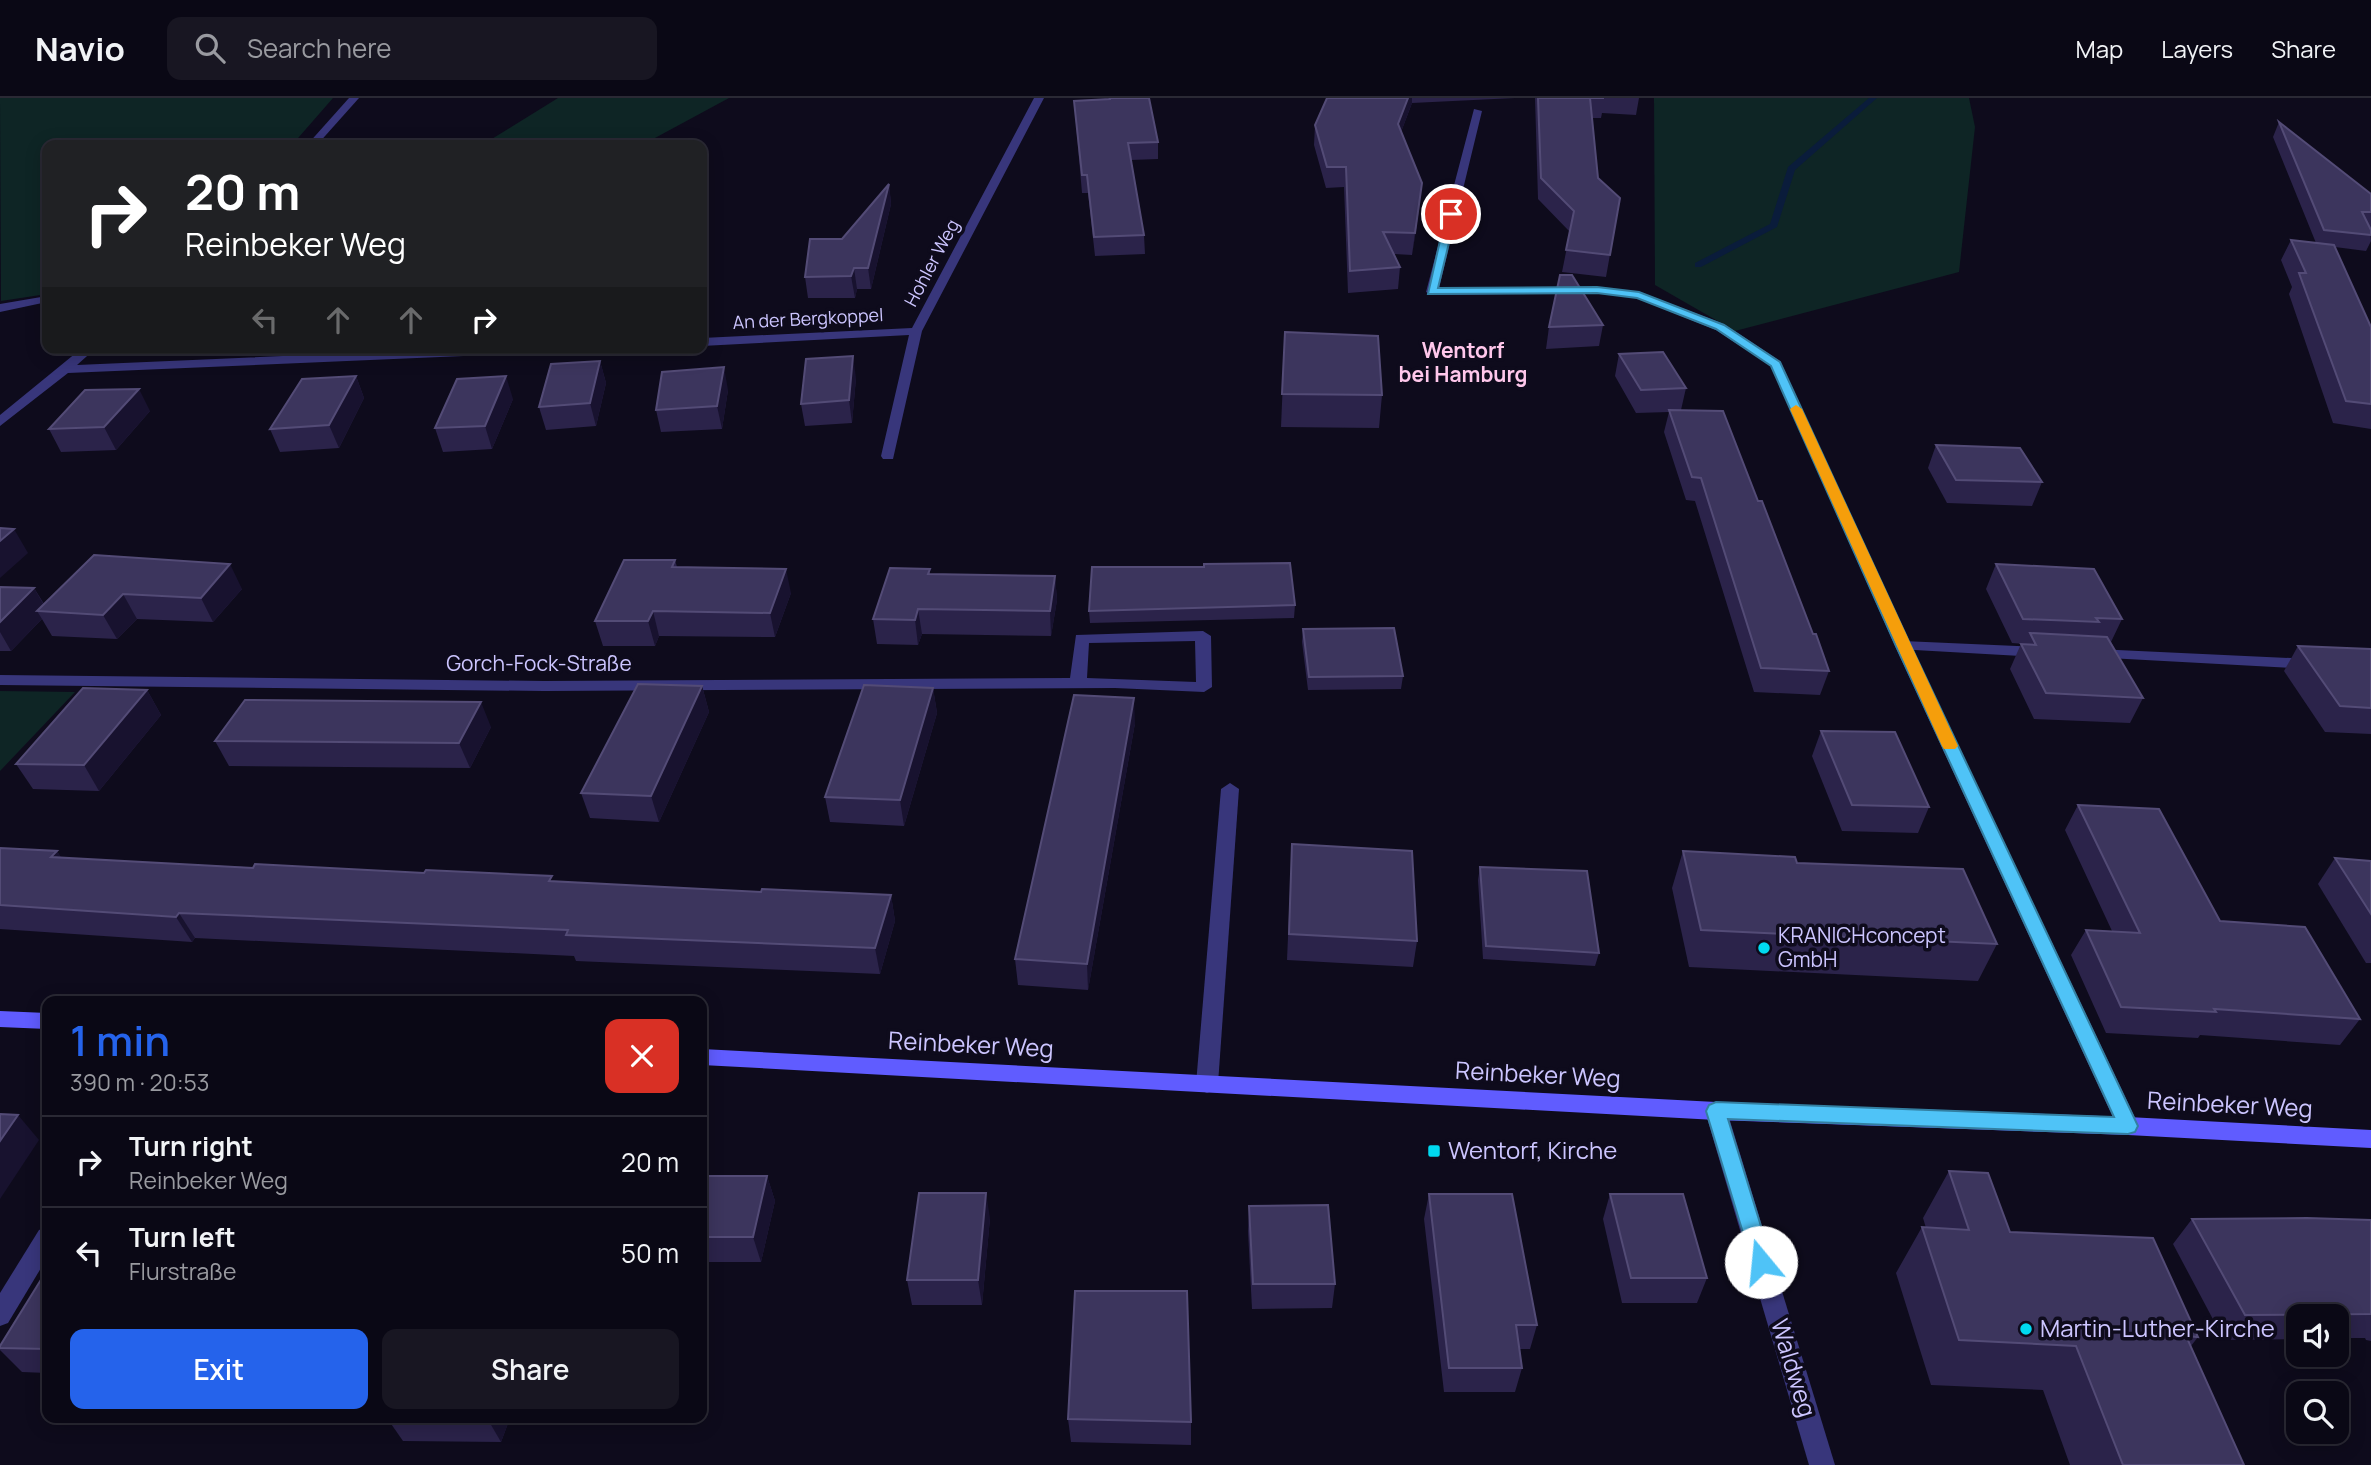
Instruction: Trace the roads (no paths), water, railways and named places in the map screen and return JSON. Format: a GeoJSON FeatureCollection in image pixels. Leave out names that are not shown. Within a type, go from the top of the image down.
{"type":"FeatureCollection","features":[{"type":"Feature","properties":{"kind":"main road"},"geometry":{"type":"LineString","coordinates":[[0,1018],[42,1021]]}},
{"type":"Feature","properties":{"kind":"main road","name":"Reinbeker Weg"},"geometry":{"type":"LineString","coordinates":[[707,1057],[1716,1111],[2128,1126],[2371,1139]]}},
{"type":"Feature","properties":{"kind":"street"},"geometry":{"type":"LineString","coordinates":[[316,140],[354,98]]}},
{"type":"Feature","properties":{"kind":"street","name":"Hohler Weg"},"geometry":{"type":"LineString","coordinates":[[888,456],[916,331],[1039,98]]}},
{"type":"Feature","properties":{"kind":"street"},"geometry":{"type":"LineString","coordinates":[[1477,111],[1432,292],[1597,290],[1639,295],[1720,327],[1776,364],[1903,646],[2128,1126]]}},
{"type":"Feature","properties":{"kind":"street"},"geometry":{"type":"LineString","coordinates":[[0,308],[42,300]]}},
{"type":"Feature","properties":{"kind":"street","name":"An der Bergkoppel"},"geometry":{"type":"LineString","coordinates":[[707,342],[916,331]]}},
{"type":"Feature","properties":{"kind":"street"},"geometry":{"type":"LineString","coordinates":[[0,422],[83,354]]}},
{"type":"Feature","properties":{"kind":"street"},"geometry":{"type":"LineString","coordinates":[[66,369],[417,354]]}},
{"type":"Feature","properties":{"kind":"street","name":"Gorch-Fock-Straße"},"geometry":{"type":"LineString","coordinates":[[0,680],[530,686],[1078,684],[1204,687],[1203,636],[1082,638],[1078,684]]}},
{"type":"Feature","properties":{"kind":"street"},"geometry":{"type":"LineString","coordinates":[[1903,646],[2053,653]]}},
{"type":"Feature","properties":{"kind":"street"},"geometry":{"type":"LineString","coordinates":[[2080,654],[2325,664]]}},
{"type":"Feature","properties":{"kind":"street"},"geometry":{"type":"LineString","coordinates":[[1208,1084],[1230,789]]}},
{"type":"Feature","properties":{"kind":"street","name":"Waldweg"},"geometry":{"type":"LineString","coordinates":[[1716,1111],[1822,1465]]}},
{"type":"Feature","properties":{"kind":"street"},"geometry":{"type":"LineString","coordinates":[[0,1315],[42,1245]]}},
{"type":"Feature","properties":{"kind":"waterway"},"geometry":{"type":"LineString","coordinates":[[1698,265],[1774,225],[1791,169],[1873,98]]}},
{"type":"Feature","properties":{"kind":"place","name":"KRANICHconcept GmbH"},"geometry":{"type":"Point","coordinates":[1764,948]}},
{"type":"Feature","properties":{"kind":"place","name":"Wentorf, Kirche"},"geometry":{"type":"Point","coordinates":[1434,1151]}},
{"type":"Feature","properties":{"kind":"place","name":"Martin-Luther-Kirche"},"geometry":{"type":"Point","coordinates":[2026,1329]}},
{"type":"Feature","properties":{"kind":"district","name":"Wentorf bei Hamburg"},"geometry":{"type":"Point","coordinates":[1463,363]}}]}
